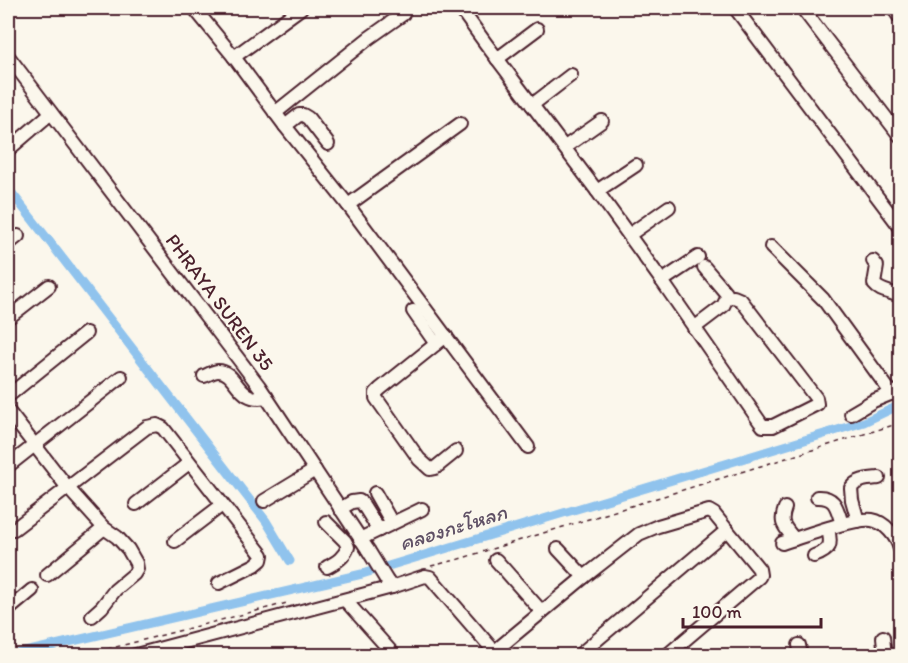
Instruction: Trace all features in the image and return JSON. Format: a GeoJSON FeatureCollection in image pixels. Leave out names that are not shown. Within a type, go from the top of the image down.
{"type":"FeatureCollection","features":[{"type":"Feature","properties":{"kind":"street"},"geometry":{"type":"LineString","coordinates":[[194,8],[348,206],[441,340],[528,447]]}},
{"type":"Feature","properties":{"kind":"street"},"geometry":{"type":"LineString","coordinates":[[234,57],[301,8]]}},
{"type":"Feature","properties":{"kind":"street"},"geometry":{"type":"LineString","coordinates":[[735,8],[900,227]]}},
{"type":"Feature","properties":{"kind":"street"},"geometry":{"type":"LineString","coordinates":[[802,8],[900,136]]}},
{"type":"Feature","properties":{"kind":"street"},"geometry":{"type":"LineString","coordinates":[[892,8],[900,18]]}},
{"type":"Feature","properties":{"kind":"street"},"geometry":{"type":"LineString","coordinates":[[466,10],[497,59],[597,190],[763,426],[773,426],[817,404],[816,398],[741,300],[734,297],[727,298]]}},
{"type":"Feature","properties":{"kind":"street"},"geometry":{"type":"LineString","coordinates":[[275,112],[403,14]]}},
{"type":"Feature","properties":{"kind":"street"},"geometry":{"type":"LineString","coordinates":[[497,59],[537,29]]}},
{"type":"Feature","properties":{"kind":"street","name":"PHRAYA SUREN 35"},"geometry":{"type":"LineString","coordinates":[[8,56],[267,397],[390,584]]}},
{"type":"Feature","properties":{"kind":"street"},"geometry":{"type":"LineString","coordinates":[[532,105],[571,75]]}},
{"type":"Feature","properties":{"kind":"street"},"geometry":{"type":"LineString","coordinates":[[8,150],[51,113]]}},
{"type":"Feature","properties":{"kind":"street"},"geometry":{"type":"LineString","coordinates":[[285,126],[303,114],[328,144]]}},
{"type":"Feature","properties":{"kind":"street"},"geometry":{"type":"LineString","coordinates":[[565,147],[602,121]]}},
{"type":"Feature","properties":{"kind":"street"},"geometry":{"type":"LineString","coordinates":[[348,206],[460,124]]}},
{"type":"Feature","properties":{"kind":"street"},"geometry":{"type":"LineString","coordinates":[[597,190],[636,165]]}},
{"type":"Feature","properties":{"kind":"street"},"geometry":{"type":"LineString","coordinates":[[629,235],[669,207]]}},
{"type":"Feature","properties":{"kind":"street"},"geometry":{"type":"LineString","coordinates":[[8,244],[18,236]]}},
{"type":"Feature","properties":{"kind":"street"},"geometry":{"type":"LineString","coordinates":[[771,248],[823,299],[896,392],[873,401],[851,414]]}},
{"type":"Feature","properties":{"kind":"street"},"geometry":{"type":"LineString","coordinates":[[873,261],[877,266],[874,284],[877,288],[900,297]]}},
{"type":"Feature","properties":{"kind":"street"},"geometry":{"type":"LineString","coordinates":[[662,281],[701,262],[726,293],[727,298],[723,306],[694,328]]}},
{"type":"Feature","properties":{"kind":"street"},"geometry":{"type":"LineString","coordinates":[[8,318],[49,286]]}},
{"type":"Feature","properties":{"kind":"street"},"geometry":{"type":"LineString","coordinates":[[413,311],[441,340]]}},
{"type":"Feature","properties":{"kind":"street"},"geometry":{"type":"LineString","coordinates":[[8,396],[86,333]]}},
{"type":"Feature","properties":{"kind":"street"},"geometry":{"type":"LineString","coordinates":[[441,340],[380,389],[376,393],[376,398],[425,466],[430,469],[435,468],[456,451]]}},
{"type":"Feature","properties":{"kind":"street"},"geometry":{"type":"LineString","coordinates":[[204,376],[217,371],[222,372],[228,375],[247,396],[259,399],[267,397]]}},
{"type":"Feature","properties":{"kind":"street"},"geometry":{"type":"LineString","coordinates":[[8,466],[121,377]]}},
{"type":"Feature","properties":{"kind":"street"},"geometry":{"type":"LineString","coordinates":[[8,411],[68,488],[104,528],[128,549],[136,563],[134,574],[115,590],[92,616]]}},
{"type":"Feature","properties":{"kind":"street"},"geometry":{"type":"LineString","coordinates":[[14,529],[150,425],[157,425],[163,428],[261,552],[261,560],[255,565],[219,582]]}},
{"type":"Feature","properties":{"kind":"street"},"geometry":{"type":"LineString","coordinates":[[136,504],[189,462]]}},
{"type":"Feature","properties":{"kind":"street"},"geometry":{"type":"LineString","coordinates":[[264,501],[315,470]]}},
{"type":"Feature","properties":{"kind":"street"},"geometry":{"type":"LineString","coordinates":[[858,521],[851,488],[854,483],[879,478]]}},
{"type":"Feature","properties":{"kind":"street"},"geometry":{"type":"LineString","coordinates":[[375,493],[392,523]]}},
{"type":"Feature","properties":{"kind":"street"},"geometry":{"type":"LineString","coordinates":[[817,497],[825,496],[831,500],[842,524]]}},
{"type":"Feature","properties":{"kind":"street"},"geometry":{"type":"LineString","coordinates":[[340,509],[352,502],[363,503],[379,530]]}},
{"type":"Feature","properties":{"kind":"street"},"geometry":{"type":"LineString","coordinates":[[175,541],[222,505]]}},
{"type":"Feature","properties":{"kind":"street"},"geometry":{"type":"LineString","coordinates":[[345,541],[379,530],[422,508]]}},
{"type":"Feature","properties":{"kind":"street"},"geometry":{"type":"LineString","coordinates":[[785,508],[782,518],[788,541],[842,524],[871,520],[884,526],[900,544]]}},
{"type":"Feature","properties":{"kind":"street"},"geometry":{"type":"LineString","coordinates":[[132,656],[345,600],[390,584],[425,576],[430,577],[492,653],[639,534],[709,511],[714,514],[759,569],[759,578],[666,656]]}},
{"type":"Feature","properties":{"kind":"street"},"geometry":{"type":"LineString","coordinates":[[326,522],[348,547],[345,554],[327,567]]}},
{"type":"Feature","properties":{"kind":"street"},"geometry":{"type":"LineString","coordinates":[[47,575],[104,528]]}},
{"type":"Feature","properties":{"kind":"street"},"geometry":{"type":"LineString","coordinates":[[814,556],[830,547],[828,529]]}},
{"type":"Feature","properties":{"kind":"street"},"geometry":{"type":"LineString","coordinates":[[579,656],[727,530]]}},
{"type":"Feature","properties":{"kind":"street"},"geometry":{"type":"LineString","coordinates":[[558,549],[584,577]]}},
{"type":"Feature","properties":{"kind":"street"},"geometry":{"type":"LineString","coordinates":[[496,560],[542,612]]}},
{"type":"Feature","properties":{"kind":"street"},"geometry":{"type":"LineString","coordinates":[[8,610],[32,590]]}},
{"type":"Feature","properties":{"kind":"street"},"geometry":{"type":"LineString","coordinates":[[345,600],[393,655]]}},
{"type":"Feature","properties":{"kind":"street"},"geometry":{"type":"LineString","coordinates":[[883,637],[885,656]]}},
{"type":"Feature","properties":{"kind":"path"},"geometry":{"type":"LineString","coordinates":[[426,567],[456,560],[900,423]]}},
{"type":"Feature","properties":{"kind":"path"},"geometry":{"type":"LineString","coordinates":[[81,656],[295,601]]}},
{"type":"Feature","properties":{"kind":"waterway"},"geometry":{"type":"LineString","coordinates":[[8,188],[266,521],[290,561]]}},
{"type":"Feature","properties":{"kind":"waterway","name":"คลองกะโหลก"},"geometry":{"type":"LineString","coordinates":[[8,656],[362,574],[864,422],[900,405]]}}]}
